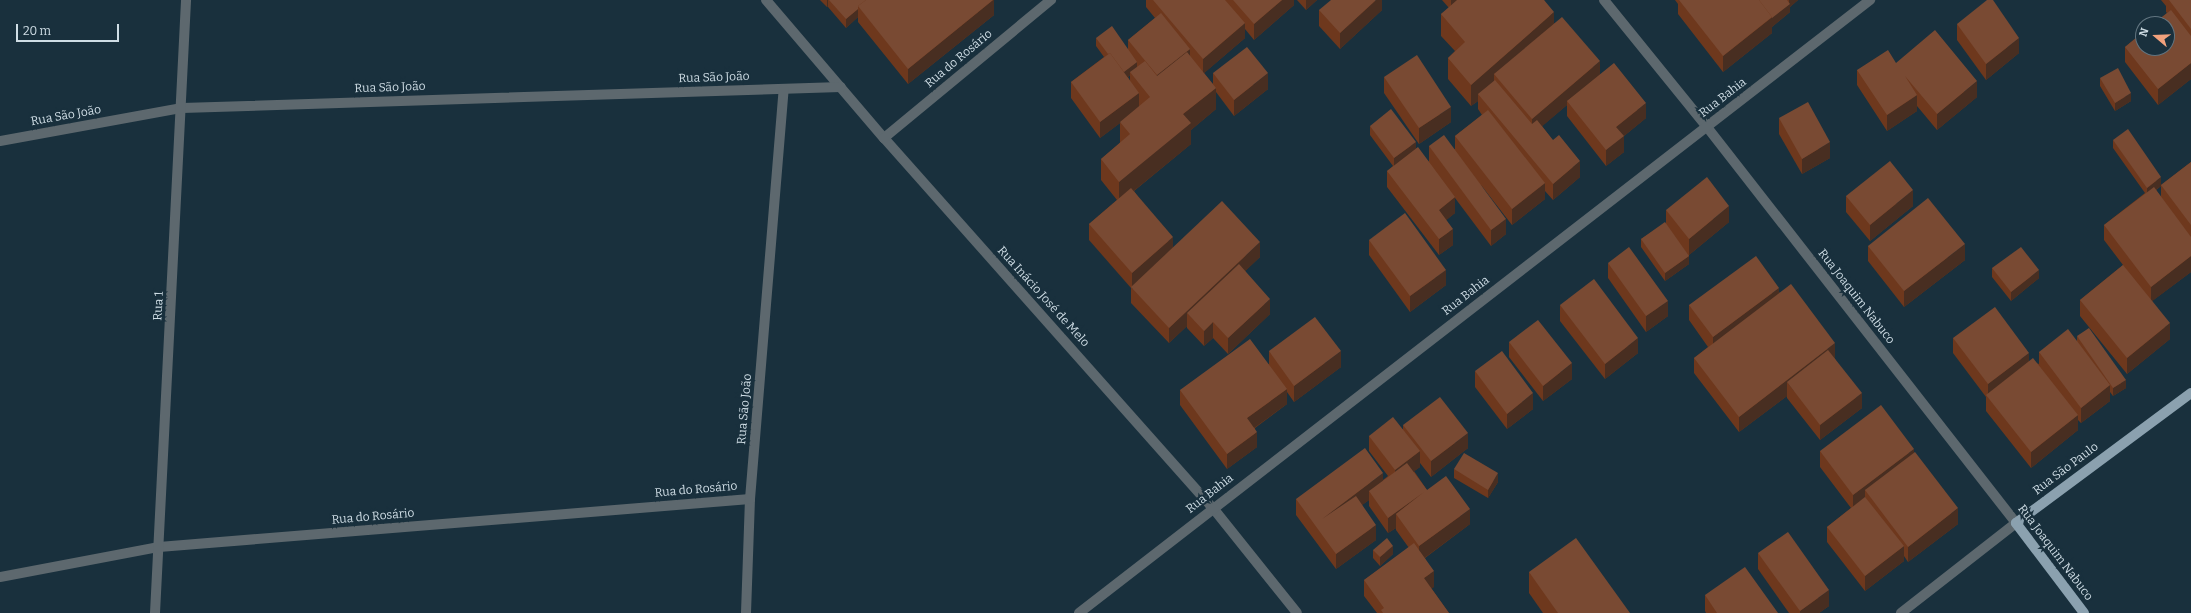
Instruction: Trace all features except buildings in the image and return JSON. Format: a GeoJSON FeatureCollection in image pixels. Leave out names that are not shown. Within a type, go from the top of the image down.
{"type":"FeatureCollection","features":[{"type":"Feature","properties":{"kind":"main road","name":"Rua São Paulo"},"geometry":{"type":"LineString","coordinates":[[2016,523],[2191,393]]}},
{"type":"Feature","properties":{"kind":"main road","name":"Rua Joaquim Nabuco"},"geometry":{"type":"LineString","coordinates":[[2016,523],[2084,613]]}},
{"type":"Feature","properties":{"kind":"street","name":"Rua 1"},"geometry":{"type":"LineString","coordinates":[[155,613],[182,108],[186,0]]}},
{"type":"Feature","properties":{"kind":"street","name":"Rua Inácio José de Melo"},"geometry":{"type":"LineString","coordinates":[[766,0],[884,138],[1213,508],[1297,613]]}},
{"type":"Feature","properties":{"kind":"street","name":"Rua do Rosário"},"geometry":{"type":"LineString","coordinates":[[884,138],[1051,0]]}},
{"type":"Feature","properties":{"kind":"street","name":"Rua Joaquim Nabuco"},"geometry":{"type":"LineString","coordinates":[[1604,0],[1707,127],[2016,523]]}},
{"type":"Feature","properties":{"kind":"street","name":"Rua Bahia"},"geometry":{"type":"LineString","coordinates":[[1079,613],[1870,0]]}},
{"type":"Feature","properties":{"kind":"street","name":"Rua São João"},"geometry":{"type":"LineString","coordinates":[[0,141],[182,108],[841,87]]}},
{"type":"Feature","properties":{"kind":"street","name":"Rua São João"},"geometry":{"type":"LineString","coordinates":[[746,613],[750,499],[784,89]]}},
{"type":"Feature","properties":{"kind":"street","name":"Rua do Rosário"},"geometry":{"type":"LineString","coordinates":[[0,577],[159,547],[750,499]]}},
{"type":"Feature","properties":{"kind":"street","name":"Rua São Paulo"},"geometry":{"type":"LineString","coordinates":[[1901,613],[2016,523]]}}]}
